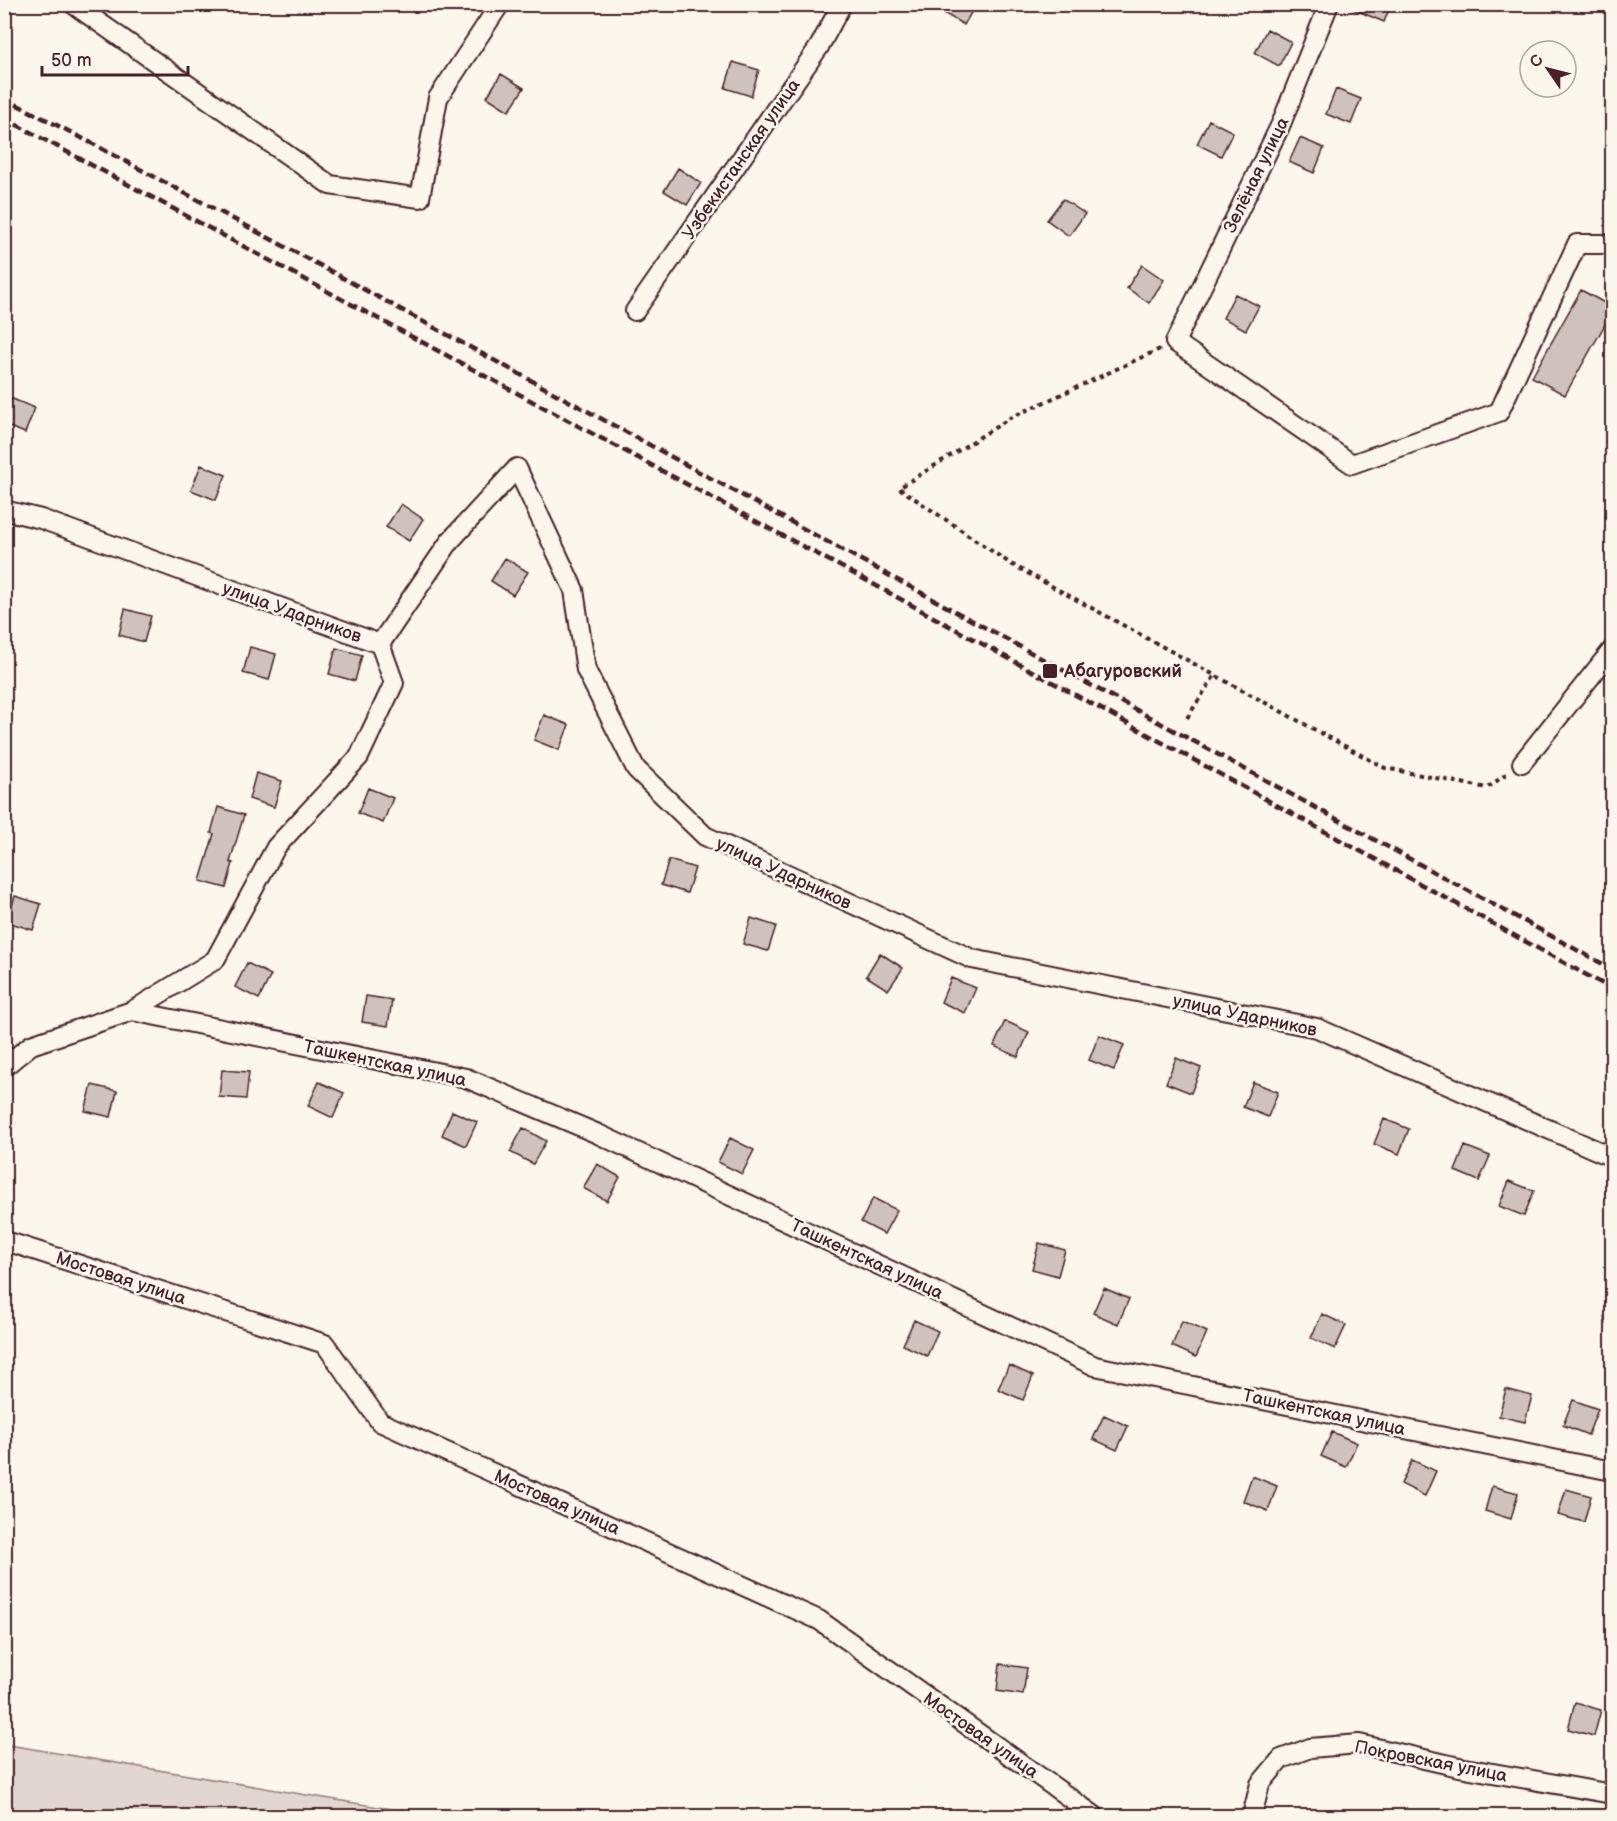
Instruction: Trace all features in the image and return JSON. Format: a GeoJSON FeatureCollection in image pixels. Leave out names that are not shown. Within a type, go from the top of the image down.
{"type":"FeatureCollection","features":[{"type":"Feature","properties":{"kind":"street"},"geometry":{"type":"LineString","coordinates":[[73,4],[330,184],[420,198],[438,98],[500,4]]}},
{"type":"Feature","properties":{"kind":"street","name":"Узбекистанская улица"},"geometry":{"type":"LineString","coordinates":[[636,311],[819,47],[842,4]]}},
{"type":"Feature","properties":{"kind":"street","name":"Зелёная улица"},"geometry":{"type":"LineString","coordinates":[[1175,342],[1281,124],[1329,4]]}},
{"type":"Feature","properties":{"kind":"street"},"geometry":{"type":"LineString","coordinates":[[1175,342],[1352,465],[1499,412],[1577,244],[1612,244]]}},
{"type":"Feature","properties":{"kind":"street","name":"улица Ударников"},"geometry":{"type":"LineString","coordinates":[[4,510],[40,519],[380,644],[450,542],[517,468],[574,590],[586,670],[636,769],[705,836],[972,959],[1317,1028],[1612,1157]]}},
{"type":"Feature","properties":{"kind":"street"},"geometry":{"type":"LineString","coordinates":[[4,1067],[31,1045],[132,1011],[215,960],[276,847],[359,757],[394,683],[380,644]]}},
{"type":"Feature","properties":{"kind":"street"},"geometry":{"type":"LineString","coordinates":[[1522,763],[1612,650]]}},
{"type":"Feature","properties":{"kind":"street","name":"Ташкентская улица"},"geometry":{"type":"LineString","coordinates":[[132,1011],[466,1078],[598,1134],[1095,1366],[1612,1471]]}},
{"type":"Feature","properties":{"kind":"street","name":"Мостовая улица"},"geometry":{"type":"LineString","coordinates":[[7,1238],[325,1344],[380,1422],[819,1620],[1095,1816]]}},
{"type":"Feature","properties":{"kind":"street","name":"Покровская улица"},"geometry":{"type":"LineString","coordinates":[[1252,1816],[1260,1784],[1281,1759],[1310,1748],[1359,1744],[1459,1767],[1612,1794]]}},
{"type":"Feature","properties":{"kind":"path"},"geometry":{"type":"LineString","coordinates":[[1175,342],[1010,418],[899,488],[1011,564],[1385,768],[1487,788],[1522,763]]}},
{"type":"Feature","properties":{"kind":"path"},"geometry":{"type":"LineString","coordinates":[[1187,718],[1215,675]]}},
{"type":"Feature","properties":{"kind":"shaded area"},"geometry":{"type":"Polygon","coordinates":[[[9,1745],[432,1816],[5,1816],[5,1747],[9,1745]]]}},
{"type":"Feature","properties":{"kind":"building"},"geometry":{"type":"Polygon","coordinates":[[[928,4],[976,4],[964,25],[928,4]]]}},
{"type":"Feature","properties":{"kind":"building"},"geometry":{"type":"Polygon","coordinates":[[[1341,4],[1391,4],[1384,22],[1341,4]]]}},
{"type":"Feature","properties":{"kind":"building"},"geometry":{"type":"Polygon","coordinates":[[[1267,29],[1291,42],[1279,66],[1255,53],[1267,29]]]}},
{"type":"Feature","properties":{"kind":"building"},"geometry":{"type":"Polygon","coordinates":[[[733,62],[759,70],[751,96],[725,88],[733,62]]]}},
{"type":"Feature","properties":{"kind":"building"},"geometry":{"type":"Polygon","coordinates":[[[501,74],[524,88],[509,111],[487,97],[501,74]]]}},
{"type":"Feature","properties":{"kind":"building"},"geometry":{"type":"Polygon","coordinates":[[[1336,89],[1361,99],[1351,124],[1326,114],[1336,89]]]}},
{"type":"Feature","properties":{"kind":"building"},"geometry":{"type":"Polygon","coordinates":[[[1209,120],[1233,132],[1221,156],[1197,144],[1209,120]]]}},
{"type":"Feature","properties":{"kind":"building"},"geometry":{"type":"Polygon","coordinates":[[[1300,138],[1324,148],[1314,173],[1289,162],[1300,138]]]}},
{"type":"Feature","properties":{"kind":"building"},"geometry":{"type":"Polygon","coordinates":[[[678,168],[701,183],[687,205],[664,191],[678,168]]]}},
{"type":"Feature","properties":{"kind":"building"},"geometry":{"type":"Polygon","coordinates":[[[1063,199],[1085,214],[1069,236],[1047,220],[1063,199]]]}},
{"type":"Feature","properties":{"kind":"building"},"geometry":{"type":"Polygon","coordinates":[[[1142,265],[1164,280],[1149,303],[1127,288],[1142,265]]]}},
{"type":"Feature","properties":{"kind":"building"},"geometry":{"type":"Polygon","coordinates":[[[1581,290],[1612,307],[1612,312],[1565,395],[1532,377],[1581,290]]]}},
{"type":"Feature","properties":{"kind":"building"},"geometry":{"type":"Polygon","coordinates":[[[1235,294],[1259,306],[1246,330],[1223,318],[1235,294]]]}},
{"type":"Feature","properties":{"kind":"building"},"geometry":{"type":"Polygon","coordinates":[[[10,398],[35,408],[25,433],[4,425],[4,413],[10,398]]]}},
{"type":"Feature","properties":{"kind":"building"},"geometry":{"type":"Polygon","coordinates":[[[201,465],[226,475],[216,500],[191,490],[201,465]]]}},
{"type":"Feature","properties":{"kind":"building"},"geometry":{"type":"Polygon","coordinates":[[[401,504],[423,519],[409,541],[386,527],[401,504]]]}},
{"type":"Feature","properties":{"kind":"building"},"geometry":{"type":"Polygon","coordinates":[[[505,558],[528,572],[513,595],[491,581],[505,558]]]}},
{"type":"Feature","properties":{"kind":"building"},"geometry":{"type":"Polygon","coordinates":[[[125,609],[151,616],[144,642],[119,635],[125,609]]]}},
{"type":"Feature","properties":{"kind":"building"},"geometry":{"type":"Polygon","coordinates":[[[250,647],[276,654],[269,680],[243,673],[250,647]]]}},
{"type":"Feature","properties":{"kind":"building"},"geometry":{"type":"Polygon","coordinates":[[[336,648],[362,655],[355,681],[329,674],[336,648]]]}},
{"type":"Feature","properties":{"kind":"building"},"geometry":{"type":"Polygon","coordinates":[[[544,715],[569,725],[559,750],[534,740],[544,715]]]}},
{"type":"Feature","properties":{"kind":"building"},"geometry":{"type":"Polygon","coordinates":[[[256,773],[282,781],[274,807],[249,799],[256,773]]]}},
{"type":"Feature","properties":{"kind":"building"},"geometry":{"type":"Polygon","coordinates":[[[368,788],[393,798],[383,823],[358,813],[368,788]]]}},
{"type":"Feature","properties":{"kind":"building"},"geometry":{"type":"Polygon","coordinates":[[[218,807],[244,815],[230,862],[233,863],[226,888],[200,881],[214,834],[211,833],[218,807]]]}},
{"type":"Feature","properties":{"kind":"building"},"geometry":{"type":"Polygon","coordinates":[[[669,860],[695,868],[687,893],[661,885],[669,860]]]}},
{"type":"Feature","properties":{"kind":"building"},"geometry":{"type":"Polygon","coordinates":[[[15,896],[41,904],[33,930],[7,922],[15,896]]]}},
{"type":"Feature","properties":{"kind":"building"},"geometry":{"type":"Polygon","coordinates":[[[751,918],[776,926],[768,951],[743,944],[751,918]]]}},
{"type":"Feature","properties":{"kind":"building"},"geometry":{"type":"Polygon","coordinates":[[[880,953],[903,968],[888,990],[866,976],[880,953]]]}},
{"type":"Feature","properties":{"kind":"building"},"geometry":{"type":"Polygon","coordinates":[[[247,963],[271,975],[259,999],[235,987],[247,963]]]}},
{"type":"Feature","properties":{"kind":"building"},"geometry":{"type":"Polygon","coordinates":[[[951,978],[976,988],[965,1013],[941,1002],[951,978]]]}},
{"type":"Feature","properties":{"kind":"building"},"geometry":{"type":"Polygon","coordinates":[[[366,996],[392,1000],[388,1026],[362,1022],[366,996]]]}},
{"type":"Feature","properties":{"kind":"building"},"geometry":{"type":"Polygon","coordinates":[[[1005,1021],[1029,1032],[1018,1057],[994,1046],[1005,1021]]]}},
{"type":"Feature","properties":{"kind":"building"},"geometry":{"type":"Polygon","coordinates":[[[1099,1035],[1124,1045],[1114,1070],[1089,1060],[1099,1035]]]}},
{"type":"Feature","properties":{"kind":"building"},"geometry":{"type":"Polygon","coordinates":[[[1176,1058],[1201,1068],[1191,1093],[1166,1083],[1176,1058]]]}},
{"type":"Feature","properties":{"kind":"building"},"geometry":{"type":"Polygon","coordinates":[[[222,1070],[249,1072],[246,1099],[219,1097],[222,1070]]]}},
{"type":"Feature","properties":{"kind":"building"},"geometry":{"type":"Polygon","coordinates":[[[319,1082],[344,1093],[333,1118],[308,1106],[319,1082]]]}},
{"type":"Feature","properties":{"kind":"building"},"geometry":{"type":"Polygon","coordinates":[[[1253,1082],[1278,1092],[1268,1117],[1243,1107],[1253,1082]]]}},
{"type":"Feature","properties":{"kind":"building"},"geometry":{"type":"Polygon","coordinates":[[[92,1085],[117,1091],[111,1117],[85,1111],[92,1085]]]}},
{"type":"Feature","properties":{"kind":"building"},"geometry":{"type":"Polygon","coordinates":[[[452,1111],[477,1122],[466,1146],[442,1135],[452,1111]]]}},
{"type":"Feature","properties":{"kind":"building"},"geometry":{"type":"Polygon","coordinates":[[[1384,1119],[1409,1129],[1399,1154],[1374,1144],[1384,1119]]]}},
{"type":"Feature","properties":{"kind":"building"},"geometry":{"type":"Polygon","coordinates":[[[523,1128],[546,1141],[533,1164],[510,1152],[523,1128]]]}},
{"type":"Feature","properties":{"kind":"building"},"geometry":{"type":"Polygon","coordinates":[[[730,1138],[754,1150],[742,1174],[718,1162],[730,1138]]]}},
{"type":"Feature","properties":{"kind":"building"},"geometry":{"type":"Polygon","coordinates":[[[1465,1146],[1490,1156],[1479,1181],[1455,1171],[1465,1146]]]}},
{"type":"Feature","properties":{"kind":"building"},"geometry":{"type":"Polygon","coordinates":[[[597,1164],[620,1177],[607,1201],[583,1188],[597,1164]]]}},
{"type":"Feature","properties":{"kind":"building"},"geometry":{"type":"Polygon","coordinates":[[[1509,1181],[1534,1191],[1524,1216],[1499,1206],[1509,1181]]]}},
{"type":"Feature","properties":{"kind":"building"},"geometry":{"type":"Polygon","coordinates":[[[873,1198],[897,1210],[884,1234],[861,1222],[873,1198]]]}},
{"type":"Feature","properties":{"kind":"building"},"geometry":{"type":"Polygon","coordinates":[[[1039,1243],[1065,1250],[1058,1276],[1032,1269],[1039,1243]]]}},
{"type":"Feature","properties":{"kind":"building"},"geometry":{"type":"Polygon","coordinates":[[[1104,1288],[1129,1299],[1118,1324],[1093,1313],[1104,1288]]]}},
{"type":"Feature","properties":{"kind":"building"},"geometry":{"type":"Polygon","coordinates":[[[1322,1314],[1346,1325],[1335,1349],[1311,1338],[1322,1314]]]}},
{"type":"Feature","properties":{"kind":"building"},"geometry":{"type":"Polygon","coordinates":[[[914,1320],[938,1331],[927,1356],[903,1345],[914,1320]]]}},
{"type":"Feature","properties":{"kind":"building"},"geometry":{"type":"Polygon","coordinates":[[[1182,1321],[1207,1332],[1196,1357],[1172,1346],[1182,1321]]]}},
{"type":"Feature","properties":{"kind":"building"},"geometry":{"type":"Polygon","coordinates":[[[1009,1365],[1033,1376],[1023,1400],[998,1389],[1009,1365]]]}},
{"type":"Feature","properties":{"kind":"building"},"geometry":{"type":"Polygon","coordinates":[[[1506,1389],[1532,1396],[1525,1422],[1499,1416],[1506,1389]]]}},
{"type":"Feature","properties":{"kind":"building"},"geometry":{"type":"Polygon","coordinates":[[[1573,1400],[1598,1409],[1588,1435],[1563,1425],[1573,1400]]]}},
{"type":"Feature","properties":{"kind":"building"},"geometry":{"type":"Polygon","coordinates":[[[1104,1415],[1128,1426],[1117,1450],[1093,1439],[1104,1415]]]}},
{"type":"Feature","properties":{"kind":"building"},"geometry":{"type":"Polygon","coordinates":[[[1332,1432],[1357,1443],[1346,1467],[1321,1456],[1332,1432]]]}},
{"type":"Feature","properties":{"kind":"building"},"geometry":{"type":"Polygon","coordinates":[[[1412,1460],[1436,1471],[1425,1496],[1401,1484],[1412,1460]]]}},
{"type":"Feature","properties":{"kind":"building"},"geometry":{"type":"Polygon","coordinates":[[[1252,1476],[1277,1486],[1268,1511],[1243,1501],[1252,1476]]]}},
{"type":"Feature","properties":{"kind":"building"},"geometry":{"type":"Polygon","coordinates":[[[1492,1486],[1518,1493],[1511,1519],[1485,1511],[1492,1486]]]}},
{"type":"Feature","properties":{"kind":"building"},"geometry":{"type":"Polygon","coordinates":[[[1566,1489],[1591,1496],[1584,1522],[1558,1515],[1566,1489]]]}},
{"type":"Feature","properties":{"kind":"building"},"geometry":{"type":"Polygon","coordinates":[[[1000,1664],[1027,1668],[1023,1695],[997,1691],[1000,1664]]]}},
{"type":"Feature","properties":{"kind":"building"},"geometry":{"type":"Polygon","coordinates":[[[1575,1703],[1601,1710],[1594,1736],[1568,1729],[1575,1703]]]}},
{"type":"Feature","properties":{"kind":"railway"},"geometry":{"type":"LineString","coordinates":[[4,98],[310,260],[1612,969]]}},
{"type":"Feature","properties":{"kind":"railway"},"geometry":{"type":"LineString","coordinates":[[4,118],[873,584],[1612,989]]}},
{"type":"Feature","properties":{"kind":"place","name":"Абагуровский"},"geometry":{"type":"Point","coordinates":[1050,671]}}]}
